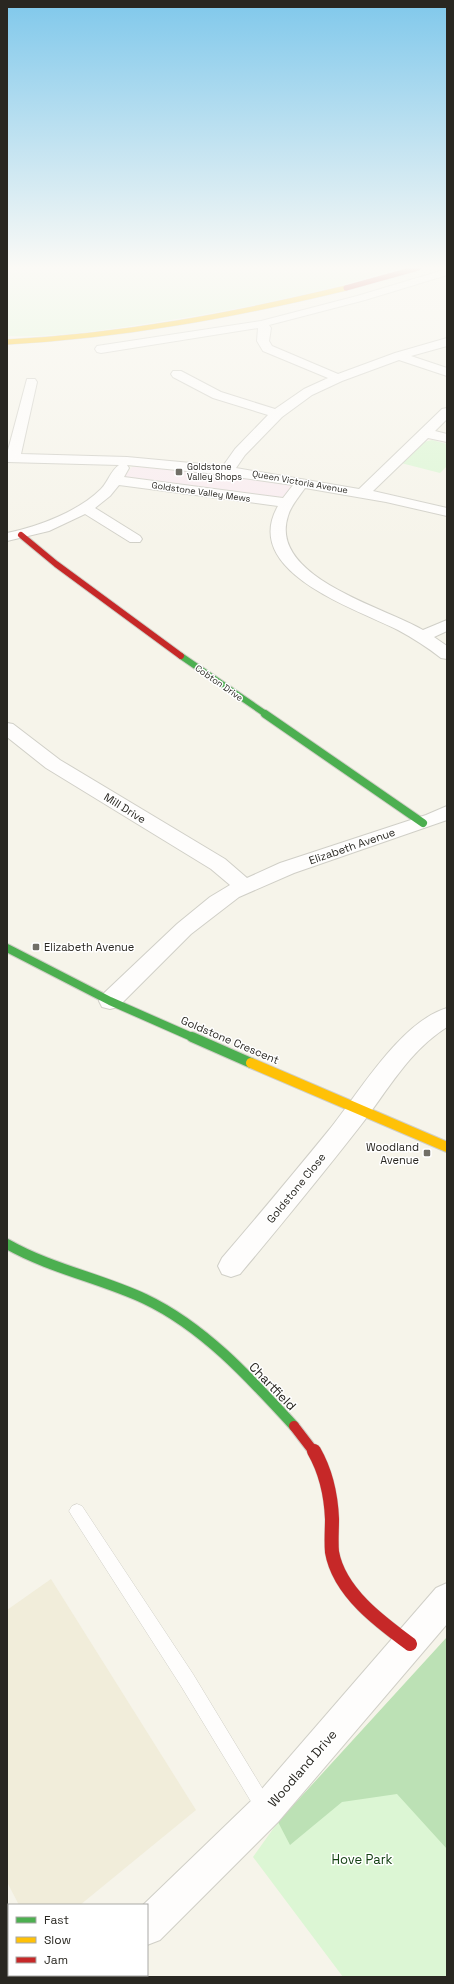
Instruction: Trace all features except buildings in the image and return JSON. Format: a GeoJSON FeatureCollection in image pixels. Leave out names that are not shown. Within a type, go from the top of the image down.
{"type":"FeatureCollection","features":[{"type":"Feature","properties":{"kind":"street"},"geometry":{"type":"LineString","coordinates":[[297,361],[338,378]]}},
{"type":"Feature","properties":{"kind":"street"},"geometry":{"type":"LineString","coordinates":[[227,471],[240,452],[276,414],[308,392],[338,378],[386,361]]}},
{"type":"Feature","properties":{"kind":"street"},"geometry":{"type":"LineString","coordinates":[[413,361],[447,372]]}},
{"type":"Feature","properties":{"kind":"street"},"geometry":{"type":"LineString","coordinates":[[177,374],[217,395],[276,414]]}},
{"type":"Feature","properties":{"kind":"street"},"geometry":{"type":"LineString","coordinates":[[10,458],[31,382]]}},
{"type":"Feature","properties":{"kind":"street"},"geometry":{"type":"LineString","coordinates":[[362,493],[447,412]]}},
{"type":"Feature","properties":{"kind":"street"},"geometry":{"type":"LineString","coordinates":[[425,433],[447,438]]}},
{"type":"Feature","properties":{"kind":"street","name":"Queen Victoria Avenue"},"geometry":{"type":"LineString","coordinates":[[10,458],[125,462],[227,471],[302,482],[362,493],[447,512]]}},
{"type":"Feature","properties":{"kind":"street"},"geometry":{"type":"LineString","coordinates":[[14,536],[67,517],[103,495],[116,480],[125,462]]}},
{"type":"Feature","properties":{"kind":"street","name":"Goldstone Valley Mews"},"geometry":{"type":"LineString","coordinates":[[116,480],[287,503]]}},
{"type":"Feature","properties":{"kind":"street"},"geometry":{"type":"LineString","coordinates":[[302,482],[287,503],[278,522],[279,536],[284,552],[300,571],[321,586],[352,603],[404,626],[447,654]]}},
{"type":"Feature","properties":{"kind":"street"},"geometry":{"type":"LineString","coordinates":[[83,508],[136,539]]}},
{"type":"Feature","properties":{"kind":"street","name":"Cobton Drive"},"geometry":{"type":"LineString","coordinates":[[14,536],[56,564],[201,671],[423,822]]}},
{"type":"Feature","properties":{"kind":"street"},"geometry":{"type":"LineString","coordinates":[[421,637],[447,625]]}},
{"type":"Feature","properties":{"kind":"street","name":"Mill Drive"},"geometry":{"type":"LineString","coordinates":[[7,728],[53,764],[218,864],[244,886]]}},
{"type":"Feature","properties":{"kind":"street","name":"Elizabeth Avenue"},"geometry":{"type":"LineString","coordinates":[[110,1001],[184,929],[217,902],[244,886],[287,868],[423,822],[447,812]]}},
{"type":"Feature","properties":{"kind":"street","name":"Goldstone Crescent"},"geometry":{"type":"LineString","coordinates":[[7,948],[110,1001],[447,1147]]}},
{"type":"Feature","properties":{"kind":"street"},"geometry":{"type":"LineString","coordinates":[[360,1109],[405,1048],[422,1032],[447,1016]]}},
{"type":"Feature","properties":{"kind":"street","name":"Goldstone Close"},"geometry":{"type":"LineString","coordinates":[[231,1266],[360,1109]]}},
{"type":"Feature","properties":{"kind":"street","name":"Chartfield"},"geometry":{"type":"LineString","coordinates":[[7,1244],[32,1258],[126,1290],[164,1308],[192,1327],[246,1377],[316,1451],[322,1464],[331,1495],[332,1546],[334,1560],[342,1576],[357,1595],[399,1636],[410,1644]]}},
{"type":"Feature","properties":{"kind":"street","name":"Woodland Drive"},"geometry":{"type":"LineString","coordinates":[[148,1926],[266,1810],[410,1644],[447,1599]]}},
{"type":"Feature","properties":{"kind":"lane"},"geometry":{"type":"LineString","coordinates":[[77,1511],[187,1680],[266,1810]]}},
{"type":"Feature","properties":{"kind":"shaded area"},"geometry":{"type":"Polygon","coordinates":[[[144,465],[292,483],[283,500],[122,480],[132,467],[144,465]]]}},
{"type":"Feature","properties":{"kind":"shaded area"},"geometry":{"type":"Polygon","coordinates":[[[51,1579],[196,1810],[81,1904],[18,1904],[7,1882],[7,1610],[51,1579]]]}},
{"type":"Feature","properties":{"kind":"green space"},"geometry":{"type":"Polygon","coordinates":[[[432,440],[447,444],[447,466],[440,473],[401,463],[424,442],[432,440]]]}},
{"type":"Feature","properties":{"kind":"green space"},"geometry":{"type":"Polygon","coordinates":[[[447,1637],[447,1849],[397,1794],[342,1802],[290,1845],[278,1822],[447,1637]]]}},
{"type":"Feature","properties":{"kind":"green space","name":"Hove Park"},"geometry":{"type":"Polygon","coordinates":[[[447,1638],[447,1977],[343,1977],[253,1857],[278,1822],[447,1638]]]}},
{"type":"Feature","properties":{"kind":"traffic: fast"},"geometry":{"type":"LineString","coordinates":[[181,656],[423,823]]}},
{"type":"Feature","properties":{"kind":"traffic: fast"},"geometry":{"type":"LineString","coordinates":[[7,948],[110,1001],[251,1063]]}},
{"type":"Feature","properties":{"kind":"traffic: fast"},"geometry":{"type":"LineString","coordinates":[[7,1244],[40,1261],[110,1285],[145,1299],[166,1310],[225,1355],[294,1426]]}},
{"type":"Feature","properties":{"kind":"traffic: slow"},"geometry":{"type":"LineString","coordinates":[[251,1063],[447,1147]]}},
{"type":"Feature","properties":{"kind":"traffic: jam"},"geometry":{"type":"LineString","coordinates":[[21,535],[56,564],[181,656]]}},
{"type":"Feature","properties":{"kind":"traffic: jam"},"geometry":{"type":"LineString","coordinates":[[294,1426],[311,1447],[326,1480],[331,1505],[332,1549],[339,1571],[355,1595],[388,1627],[410,1644]]}},
{"type":"Feature","properties":{"kind":"place","name":"Goldstone Valley Shops"},"geometry":{"type":"Point","coordinates":[179,472]}},
{"type":"Feature","properties":{"kind":"place","name":"Elizabeth Avenue"},"geometry":{"type":"Point","coordinates":[36,947]}},
{"type":"Feature","properties":{"kind":"place","name":"Woodland Avenue"},"geometry":{"type":"Point","coordinates":[427,1153]}}]}
